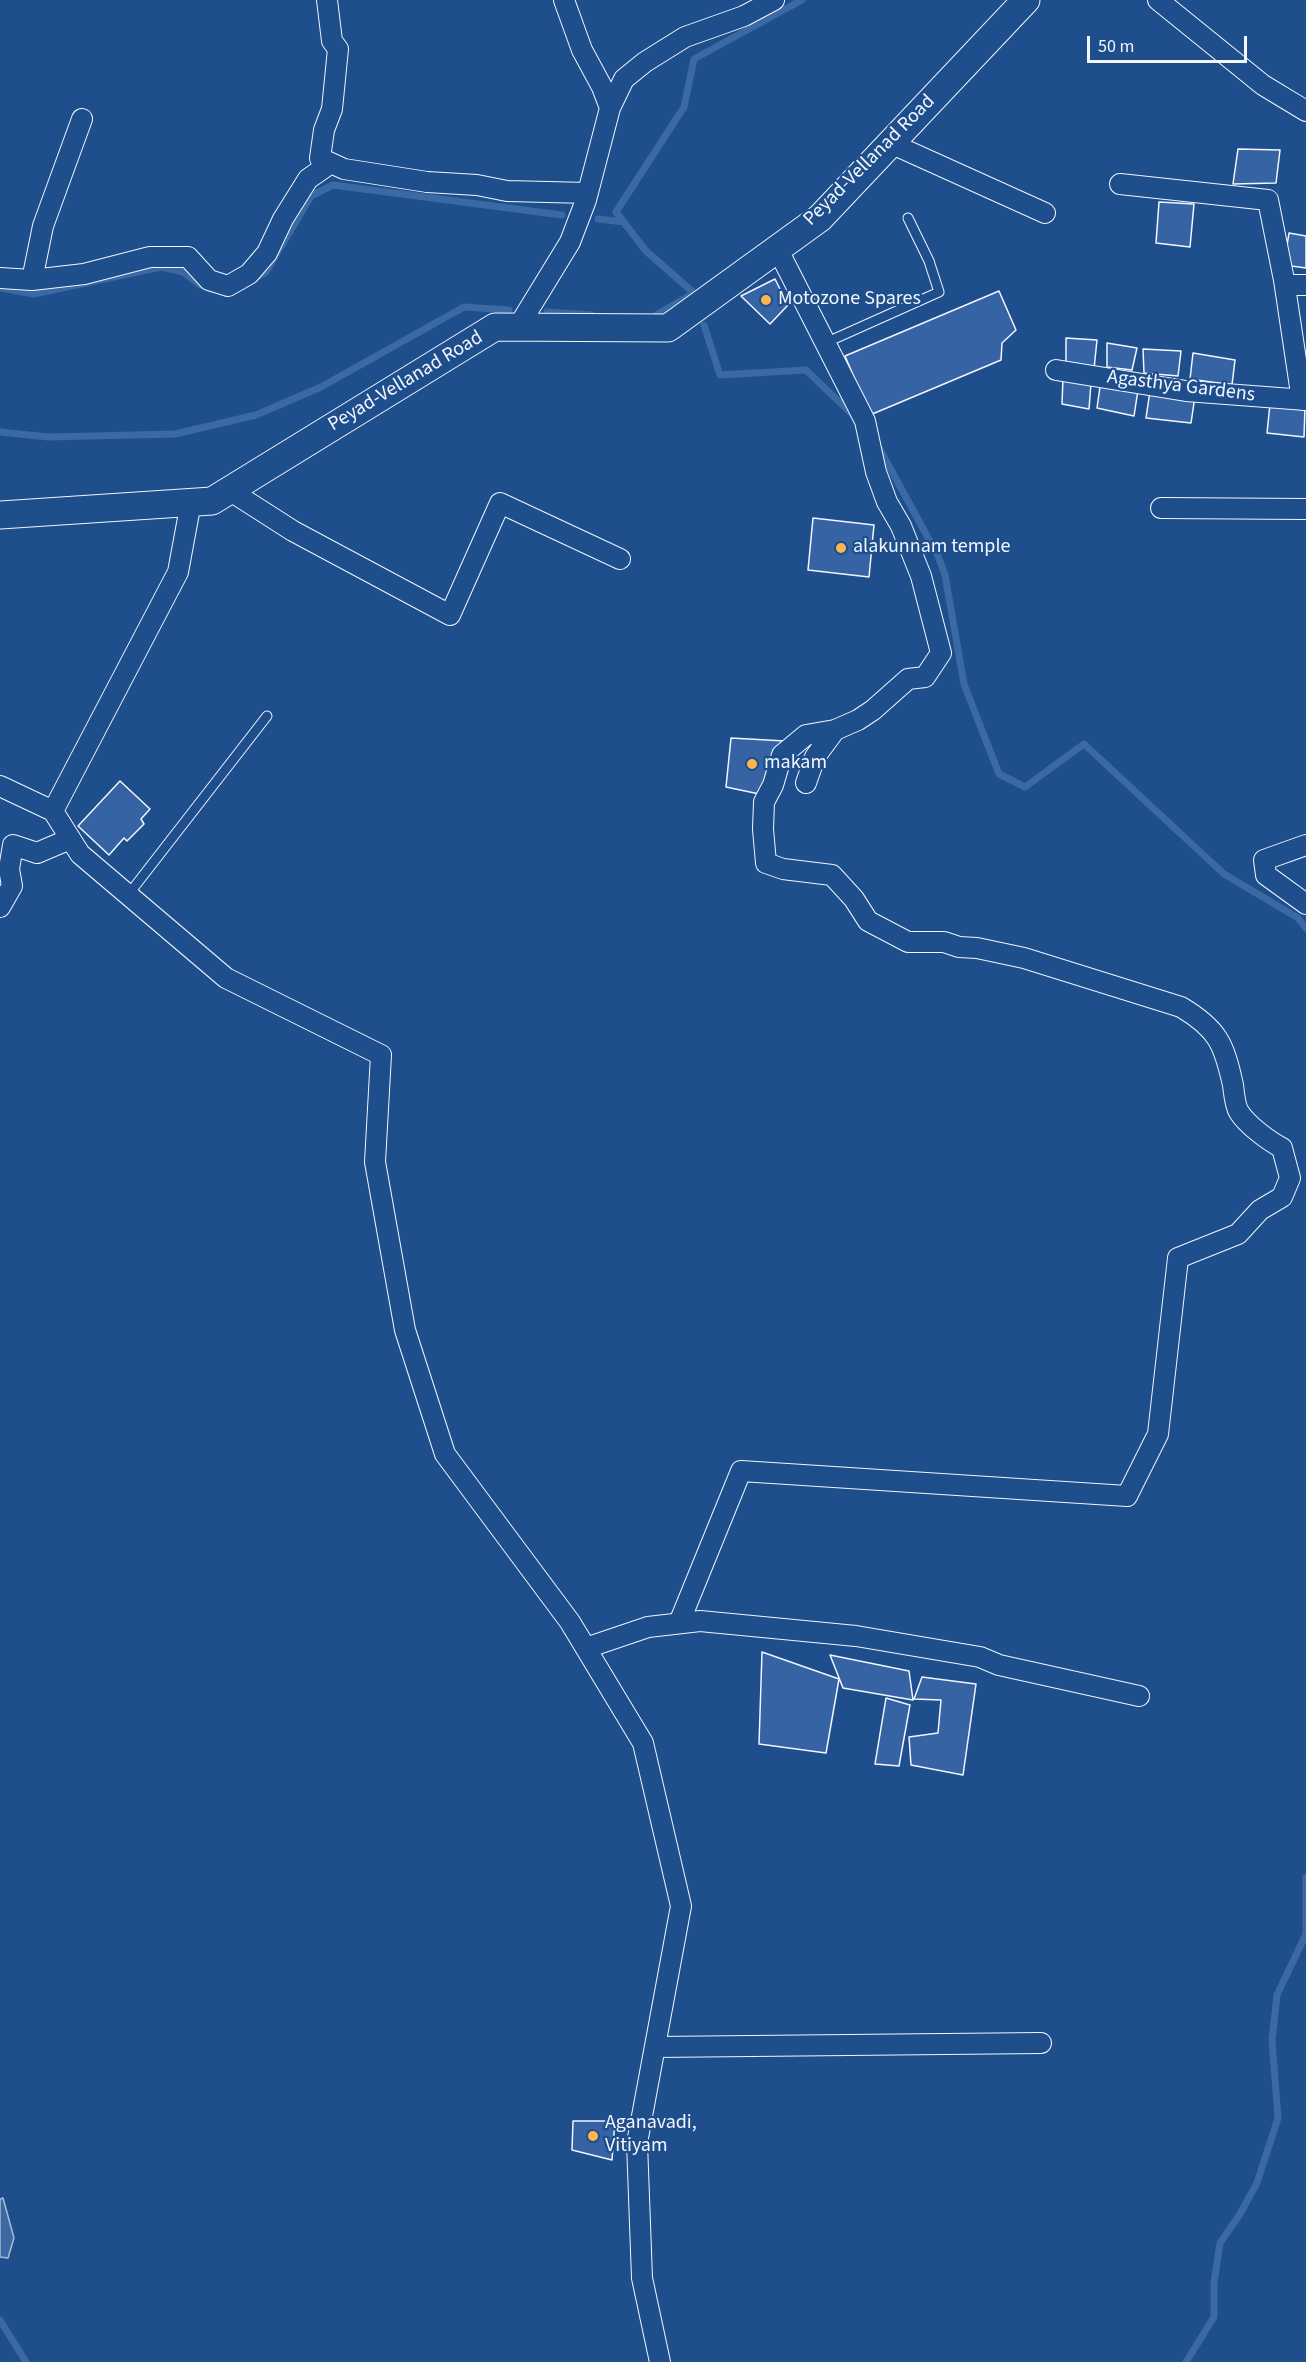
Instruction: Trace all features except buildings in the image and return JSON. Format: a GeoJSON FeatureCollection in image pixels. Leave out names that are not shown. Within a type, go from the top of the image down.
{"type":"FeatureCollection","features":[{"type":"Feature","properties":{"kind":"main road","name":"Peyad-Vellanad Road"},"geometry":{"type":"LineString","coordinates":[[0,515],[212,501],[495,327],[668,328],[783,258],[1026,0]]}},
{"type":"Feature","properties":{"kind":"street"},"geometry":{"type":"LineString","coordinates":[[327,0],[332,41],[338,49],[332,110],[324,130],[320,158],[344,169],[427,182],[477,185],[507,191],[588,193]]}},
{"type":"Feature","properties":{"kind":"street"},"geometry":{"type":"LineString","coordinates":[[564,0],[582,50],[602,87],[610,108]]}},
{"type":"Feature","properties":{"kind":"street"},"geometry":{"type":"LineString","coordinates":[[519,327],[570,242],[588,193],[610,108],[624,79],[645,62],[685,37],[744,16],[774,0]]}},
{"type":"Feature","properties":{"kind":"street"},"geometry":{"type":"LineString","coordinates":[[1158,0],[1263,85],[1306,111]]}},
{"type":"Feature","properties":{"kind":"street"},"geometry":{"type":"LineString","coordinates":[[32,280],[43,225],[82,119]]}},
{"type":"Feature","properties":{"kind":"street"},"geometry":{"type":"LineString","coordinates":[[890,143],[1045,213]]}},
{"type":"Feature","properties":{"kind":"street"},"geometry":{"type":"LineString","coordinates":[[0,278],[32,280],[84,274],[150,257],[188,257],[209,280],[228,286],[249,274],[267,253],[283,219],[308,179],[331,163]]}},
{"type":"Feature","properties":{"kind":"street"},"geometry":{"type":"LineString","coordinates":[[1120,184],[1268,200],[1304,400]]}},
{"type":"Feature","properties":{"kind":"street"},"geometry":{"type":"LineString","coordinates":[[679,1623],[741,1471],[1127,1496],[1158,1434],[1178,1258],[1238,1234],[1260,1210],[1282,1197],[1290,1178],[1282,1148],[1269,1141],[1238,1112],[1227,1058],[1219,1041],[1204,1021],[1181,1007],[1024,958],[977,948],[958,947],[944,942],[908,942],[868,921],[854,899],[832,875],[783,869],[766,863],[763,808],[782,755],[806,735],[835,730],[873,710],[908,679],[925,677],[941,653],[921,576],[901,526],[887,502],[864,422],[783,258]]}},
{"type":"Feature","properties":{"kind":"street"},"geometry":{"type":"LineString","coordinates":[[1285,285],[1306,285]]}},
{"type":"Feature","properties":{"kind":"street","name":"Agasthya Gardens"},"geometry":{"type":"LineString","coordinates":[[1056,370],[1186,391],[1304,400]]}},
{"type":"Feature","properties":{"kind":"street"},"geometry":{"type":"LineString","coordinates":[[229,490],[293,531],[450,615],[500,503],[620,560]]}},
{"type":"Feature","properties":{"kind":"street"},"geometry":{"type":"LineString","coordinates":[[53,811],[178,572],[190,502]]}},
{"type":"Feature","properties":{"kind":"street"},"geometry":{"type":"LineString","coordinates":[[1161,508],[1306,509]]}},
{"type":"Feature","properties":{"kind":"street"},"geometry":{"type":"LineString","coordinates":[[806,783],[815,757],[835,730]]}},
{"type":"Feature","properties":{"kind":"street"},"geometry":{"type":"LineString","coordinates":[[0,786],[53,811],[80,854],[226,978],[381,1055],[375,1162],[405,1330],[445,1454],[570,1622],[643,1743],[681,1906],[637,2143],[642,2278],[660,2362]]}},
{"type":"Feature","properties":{"kind":"street"},"geometry":{"type":"LineString","coordinates":[[0,907],[12,886],[9,869],[14,845],[37,853],[70,839]]}},
{"type":"Feature","properties":{"kind":"street"},"geometry":{"type":"LineString","coordinates":[[1306,845],[1264,860],[1266,875],[1306,904]]}},
{"type":"Feature","properties":{"kind":"street"},"geometry":{"type":"LineString","coordinates":[[586,1648],[648,1627],[700,1621],[856,1636],[980,1657],[999,1665],[1139,1696]]}},
{"type":"Feature","properties":{"kind":"street"},"geometry":{"type":"LineString","coordinates":[[655,2047],[1041,2043]]}},
{"type":"Feature","properties":{"kind":"lane"},"geometry":{"type":"LineString","coordinates":[[825,343],[939,292],[929,261],[908,218]]}},
{"type":"Feature","properties":{"kind":"lane"},"geometry":{"type":"LineString","coordinates":[[128,895],[267,716]]}},
{"type":"Feature","properties":{"kind":"water"},"geometry":{"type":"Polygon","coordinates":[[[3,2198],[14,2238],[8,2258],[0,2257],[0,2199],[3,2198]]]}},
{"type":"Feature","properties":{"kind":"waterway"},"geometry":{"type":"LineString","coordinates":[[651,318],[694,293],[646,251],[616,212],[684,107],[694,59],[802,0]]}},
{"type":"Feature","properties":{"kind":"waterway"},"geometry":{"type":"LineString","coordinates":[[254,279],[266,272],[311,196],[333,185],[562,215]]}},
{"type":"Feature","properties":{"kind":"waterway"},"geometry":{"type":"LineString","coordinates":[[598,219],[624,222]]}},
{"type":"Feature","properties":{"kind":"waterway"},"geometry":{"type":"LineString","coordinates":[[0,288],[34,294],[161,267],[183,272],[200,285],[210,289]]}},
{"type":"Feature","properties":{"kind":"waterway"},"geometry":{"type":"LineString","coordinates":[[0,432],[48,437],[175,434],[256,415],[321,387],[464,307],[509,310]]}},
{"type":"Feature","properties":{"kind":"waterway"},"geometry":{"type":"LineString","coordinates":[[547,312],[592,315]]}},
{"type":"Feature","properties":{"kind":"waterway"},"geometry":{"type":"LineString","coordinates":[[704,325],[720,375],[806,370],[855,417]]}},
{"type":"Feature","properties":{"kind":"waterway"},"geometry":{"type":"LineString","coordinates":[[878,446],[938,556],[945,575],[964,684],[999,774],[1025,787],[1084,744],[1224,874],[1298,918],[1306,928]]}},
{"type":"Feature","properties":{"kind":"waterway"},"geometry":{"type":"LineString","coordinates":[[1186,2362],[1214,2317],[1214,2283],[1220,2243],[1240,2214],[1257,2183],[1278,2118],[1272,2040],[1277,1995],[1306,1934],[1306,1877]]}},
{"type":"Feature","properties":{"kind":"waterway"},"geometry":{"type":"LineString","coordinates":[[0,2320],[26,2362]]}},
{"type":"Feature","properties":{"kind":"place","name":"Motozone Spares"},"geometry":{"type":"Point","coordinates":[766,300]}},
{"type":"Feature","properties":{"kind":"place","name":"alakunnam temple"},"geometry":{"type":"Point","coordinates":[841,548]}},
{"type":"Feature","properties":{"kind":"place","name":"makam"},"geometry":{"type":"Point","coordinates":[752,764]}},
{"type":"Feature","properties":{"kind":"place","name":"Aganavadi, Vitiyam"},"geometry":{"type":"Point","coordinates":[593,2136]}}]}
